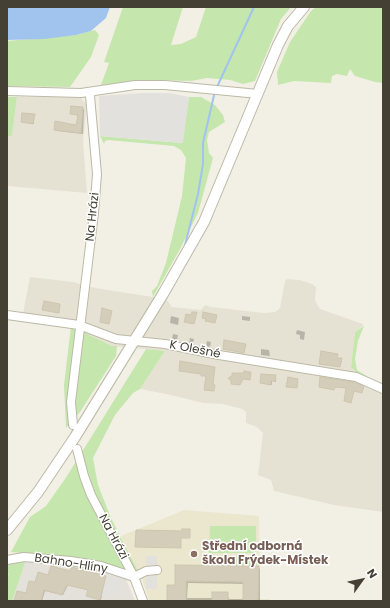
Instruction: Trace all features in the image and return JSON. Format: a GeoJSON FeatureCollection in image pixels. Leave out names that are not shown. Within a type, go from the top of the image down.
{"type":"FeatureCollection","features":[{"type":"Feature","properties":{"kind":"street"},"geometry":{"type":"LineString","coordinates":[[7,530],[38,492],[64,455],[187,253],[204,222],[278,45],[288,26],[304,7]]}},
{"type":"Feature","properties":{"kind":"street"},"geometry":{"type":"LineString","coordinates":[[7,91],[81,94],[135,85],[165,84],[258,94]]}},
{"type":"Feature","properties":{"kind":"street","name":"Na Hrázi"},"geometry":{"type":"LineString","coordinates":[[73,425],[71,402],[79,325],[94,213],[97,174],[90,96],[91,92]]}},
{"type":"Feature","properties":{"kind":"street","name":"K Olešné"},"geometry":{"type":"LineString","coordinates":[[7,315],[79,325],[116,339],[165,344],[219,355],[356,377],[383,388]]}},
{"type":"Feature","properties":{"kind":"street","name":"Na Hrázi"},"geometry":{"type":"LineString","coordinates":[[77,449],[91,495],[134,577],[143,601]]}},
{"type":"Feature","properties":{"kind":"street","name":"Bahno-Hlíny"},"geometry":{"type":"LineString","coordinates":[[7,560],[24,557],[71,561],[101,566],[134,577]]}},
{"type":"Feature","properties":{"kind":"street"},"geometry":{"type":"LineString","coordinates":[[134,577],[146,571],[157,570]]}},
{"type":"Feature","properties":{"kind":"shaded area"},"geometry":{"type":"Polygon","coordinates":[[[169,93],[189,97],[183,143],[100,136],[99,96],[169,93]]]}},
{"type":"Feature","properties":{"kind":"shaded area"},"geometry":{"type":"Polygon","coordinates":[[[17,97],[80,97],[87,105],[83,140],[87,193],[7,186],[7,136],[12,136],[17,97]]]}},
{"type":"Feature","properties":{"kind":"shaded area"},"geometry":{"type":"Polygon","coordinates":[[[30,277],[73,282],[95,288],[166,299],[172,307],[201,310],[205,305],[264,313],[275,312],[280,308],[285,281],[287,279],[300,280],[312,284],[316,287],[315,301],[320,309],[363,324],[363,326],[355,332],[351,367],[356,372],[383,383],[383,512],[334,505],[274,491],[271,480],[258,475],[263,433],[257,427],[246,423],[246,412],[242,409],[223,404],[203,403],[140,389],[165,351],[112,346],[71,326],[22,319],[30,277]]]}},
{"type":"Feature","properties":{"kind":"shaded area","name":"Střední odborná škola Frýdek-Místek"},"geometry":{"type":"Polygon","coordinates":[[[184,510],[259,516],[260,599],[270,599],[269,601],[149,601],[143,582],[121,536],[184,510]]]}},
{"type":"Feature","properties":{"kind":"shaded area"},"geometry":{"type":"Polygon","coordinates":[[[146,556],[157,556],[157,589],[146,589],[146,556]]]}},
{"type":"Feature","properties":{"kind":"shaded area"},"geometry":{"type":"Polygon","coordinates":[[[26,560],[80,565],[126,579],[135,601],[12,601],[26,560]]]}},
{"type":"Feature","properties":{"kind":"shaded area"},"geometry":{"type":"Polygon","coordinates":[[[107,576],[120,579],[117,593],[107,597],[102,596],[107,576]]]}},
{"type":"Feature","properties":{"kind":"green space"},"geometry":{"type":"Polygon","coordinates":[[[123,7],[183,7],[171,45],[181,44],[196,37],[206,7],[291,7],[281,19],[255,81],[243,84],[230,80],[207,78],[191,81],[147,80],[101,85],[109,63],[104,62],[123,7]]]}},
{"type":"Feature","properties":{"kind":"green space"},"geometry":{"type":"Polygon","coordinates":[[[316,7],[383,7],[383,83],[355,76],[350,69],[347,76],[337,74],[332,76],[331,83],[294,81],[278,85],[277,72],[290,42],[311,11],[316,7]]]}},
{"type":"Feature","properties":{"kind":"green space"},"geometry":{"type":"Polygon","coordinates":[[[95,30],[99,35],[91,57],[70,87],[7,86],[7,41],[76,35],[95,30]]]}},
{"type":"Feature","properties":{"kind":"green space"},"geometry":{"type":"Polygon","coordinates":[[[7,97],[17,97],[12,136],[7,136],[7,97]]]}},
{"type":"Feature","properties":{"kind":"green space"},"geometry":{"type":"Polygon","coordinates":[[[189,97],[201,97],[215,105],[223,115],[225,122],[209,132],[207,140],[209,153],[213,158],[198,213],[153,297],[152,291],[157,286],[166,263],[182,196],[186,158],[181,150],[174,146],[108,140],[105,141],[104,144],[100,136],[182,143],[189,97]]]}},
{"type":"Feature","properties":{"kind":"green space"},"geometry":{"type":"Polygon","coordinates":[[[71,326],[112,346],[117,346],[116,356],[80,412],[66,428],[64,385],[71,326]]]}},
{"type":"Feature","properties":{"kind":"green space"},"geometry":{"type":"Polygon","coordinates":[[[364,326],[358,341],[355,359],[357,370],[370,378],[356,372],[351,367],[355,332],[364,326]]]}},
{"type":"Feature","properties":{"kind":"green space"},"geometry":{"type":"Polygon","coordinates":[[[146,349],[165,351],[140,389],[133,393],[115,415],[93,458],[98,485],[111,518],[138,571],[72,558],[11,552],[30,517],[46,506],[67,476],[146,349]]]}},
{"type":"Feature","properties":{"kind":"green space"},"geometry":{"type":"Polygon","coordinates":[[[210,526],[256,526],[256,553],[209,553],[210,526]]]}},
{"type":"Feature","properties":{"kind":"green space"},"geometry":{"type":"Polygon","coordinates":[[[221,556],[257,556],[257,566],[221,565],[221,556]]]}},
{"type":"Feature","properties":{"kind":"green space"},"geometry":{"type":"Polygon","coordinates":[[[26,560],[12,601],[7,601],[7,577],[9,574],[7,573],[7,562],[26,560]]]}},
{"type":"Feature","properties":{"kind":"water"},"geometry":{"type":"Polygon","coordinates":[[[7,7],[110,7],[106,18],[91,31],[76,35],[44,39],[7,40],[7,7]]]}},
{"type":"Feature","properties":{"kind":"building"},"geometry":{"type":"Polygon","coordinates":[[[71,106],[83,107],[81,133],[54,130],[55,121],[76,125],[78,115],[70,114],[71,106]]]}},
{"type":"Feature","properties":{"kind":"building"},"geometry":{"type":"Polygon","coordinates":[[[22,113],[35,114],[33,124],[21,122],[22,113]]]}},
{"type":"Feature","properties":{"kind":"building"},"geometry":{"type":"Polygon","coordinates":[[[44,301],[60,304],[59,313],[42,310],[44,301]]]}},
{"type":"Feature","properties":{"kind":"building"},"geometry":{"type":"Polygon","coordinates":[[[102,308],[112,311],[109,324],[100,322],[102,308]]]}},
{"type":"Feature","properties":{"kind":"building"},"geometry":{"type":"Polygon","coordinates":[[[192,312],[197,312],[194,324],[184,322],[186,314],[191,315],[192,312]]]}},
{"type":"Feature","properties":{"kind":"building"},"geometry":{"type":"Polygon","coordinates":[[[203,312],[217,315],[215,323],[205,321],[206,319],[202,318],[203,312]]]}},
{"type":"Feature","properties":{"kind":"building"},"geometry":{"type":"Polygon","coordinates":[[[224,340],[246,344],[244,353],[223,349],[224,340]]]}},
{"type":"Feature","properties":{"kind":"building"},"geometry":{"type":"Polygon","coordinates":[[[321,351],[338,354],[337,358],[342,358],[340,367],[319,364],[321,351]]]}},
{"type":"Feature","properties":{"kind":"building"},"geometry":{"type":"Polygon","coordinates":[[[180,361],[215,367],[213,384],[215,385],[214,391],[204,390],[206,376],[179,371],[180,361]]]}},
{"type":"Feature","properties":{"kind":"building"},"geometry":{"type":"Polygon","coordinates":[[[244,371],[251,372],[250,380],[243,379],[240,385],[231,384],[231,381],[228,378],[232,376],[232,373],[244,373],[244,371]]]}},
{"type":"Feature","properties":{"kind":"building"},"geometry":{"type":"Polygon","coordinates":[[[261,374],[276,375],[275,381],[271,381],[271,385],[260,383],[261,374]]]}},
{"type":"Feature","properties":{"kind":"building"},"geometry":{"type":"Polygon","coordinates":[[[288,377],[298,379],[297,388],[286,387],[288,377]]]}},
{"type":"Feature","properties":{"kind":"building"},"geometry":{"type":"Polygon","coordinates":[[[320,377],[354,382],[364,386],[362,393],[354,391],[351,403],[344,401],[346,388],[335,387],[334,390],[319,387],[320,377]]]}},
{"type":"Feature","properties":{"kind":"building"},"geometry":{"type":"Polygon","coordinates":[[[182,529],[190,529],[190,538],[181,538],[181,548],[135,547],[136,530],[182,531],[182,529]]]}},
{"type":"Feature","properties":{"kind":"building"},"geometry":{"type":"Polygon","coordinates":[[[175,565],[259,566],[258,601],[243,601],[243,582],[186,581],[186,601],[167,601],[167,585],[175,585],[175,565]]]}},
{"type":"Feature","properties":{"kind":"building"},"geometry":{"type":"Polygon","coordinates":[[[51,566],[70,571],[71,567],[106,576],[100,600],[86,596],[88,590],[67,585],[62,595],[44,590],[41,601],[14,601],[17,591],[26,593],[29,581],[35,582],[38,572],[48,575],[51,566]]]}},
{"type":"Feature","properties":{"kind":"building"},"geometry":{"type":"Polygon","coordinates":[[[212,592],[228,592],[228,601],[212,601],[212,592]]]}},
{"type":"Feature","properties":{"kind":"waterway"},"geometry":{"type":"LineString","coordinates":[[217,87],[254,7]]}},
{"type":"Feature","properties":{"kind":"waterway"},"geometry":{"type":"LineString","coordinates":[[184,249],[198,194],[203,164],[203,143],[215,91]]}},
{"type":"Feature","properties":{"kind":"place","name":"Střední odborná škola Frýdek-Místek"},"geometry":{"type":"Point","coordinates":[194,554]}}]}
